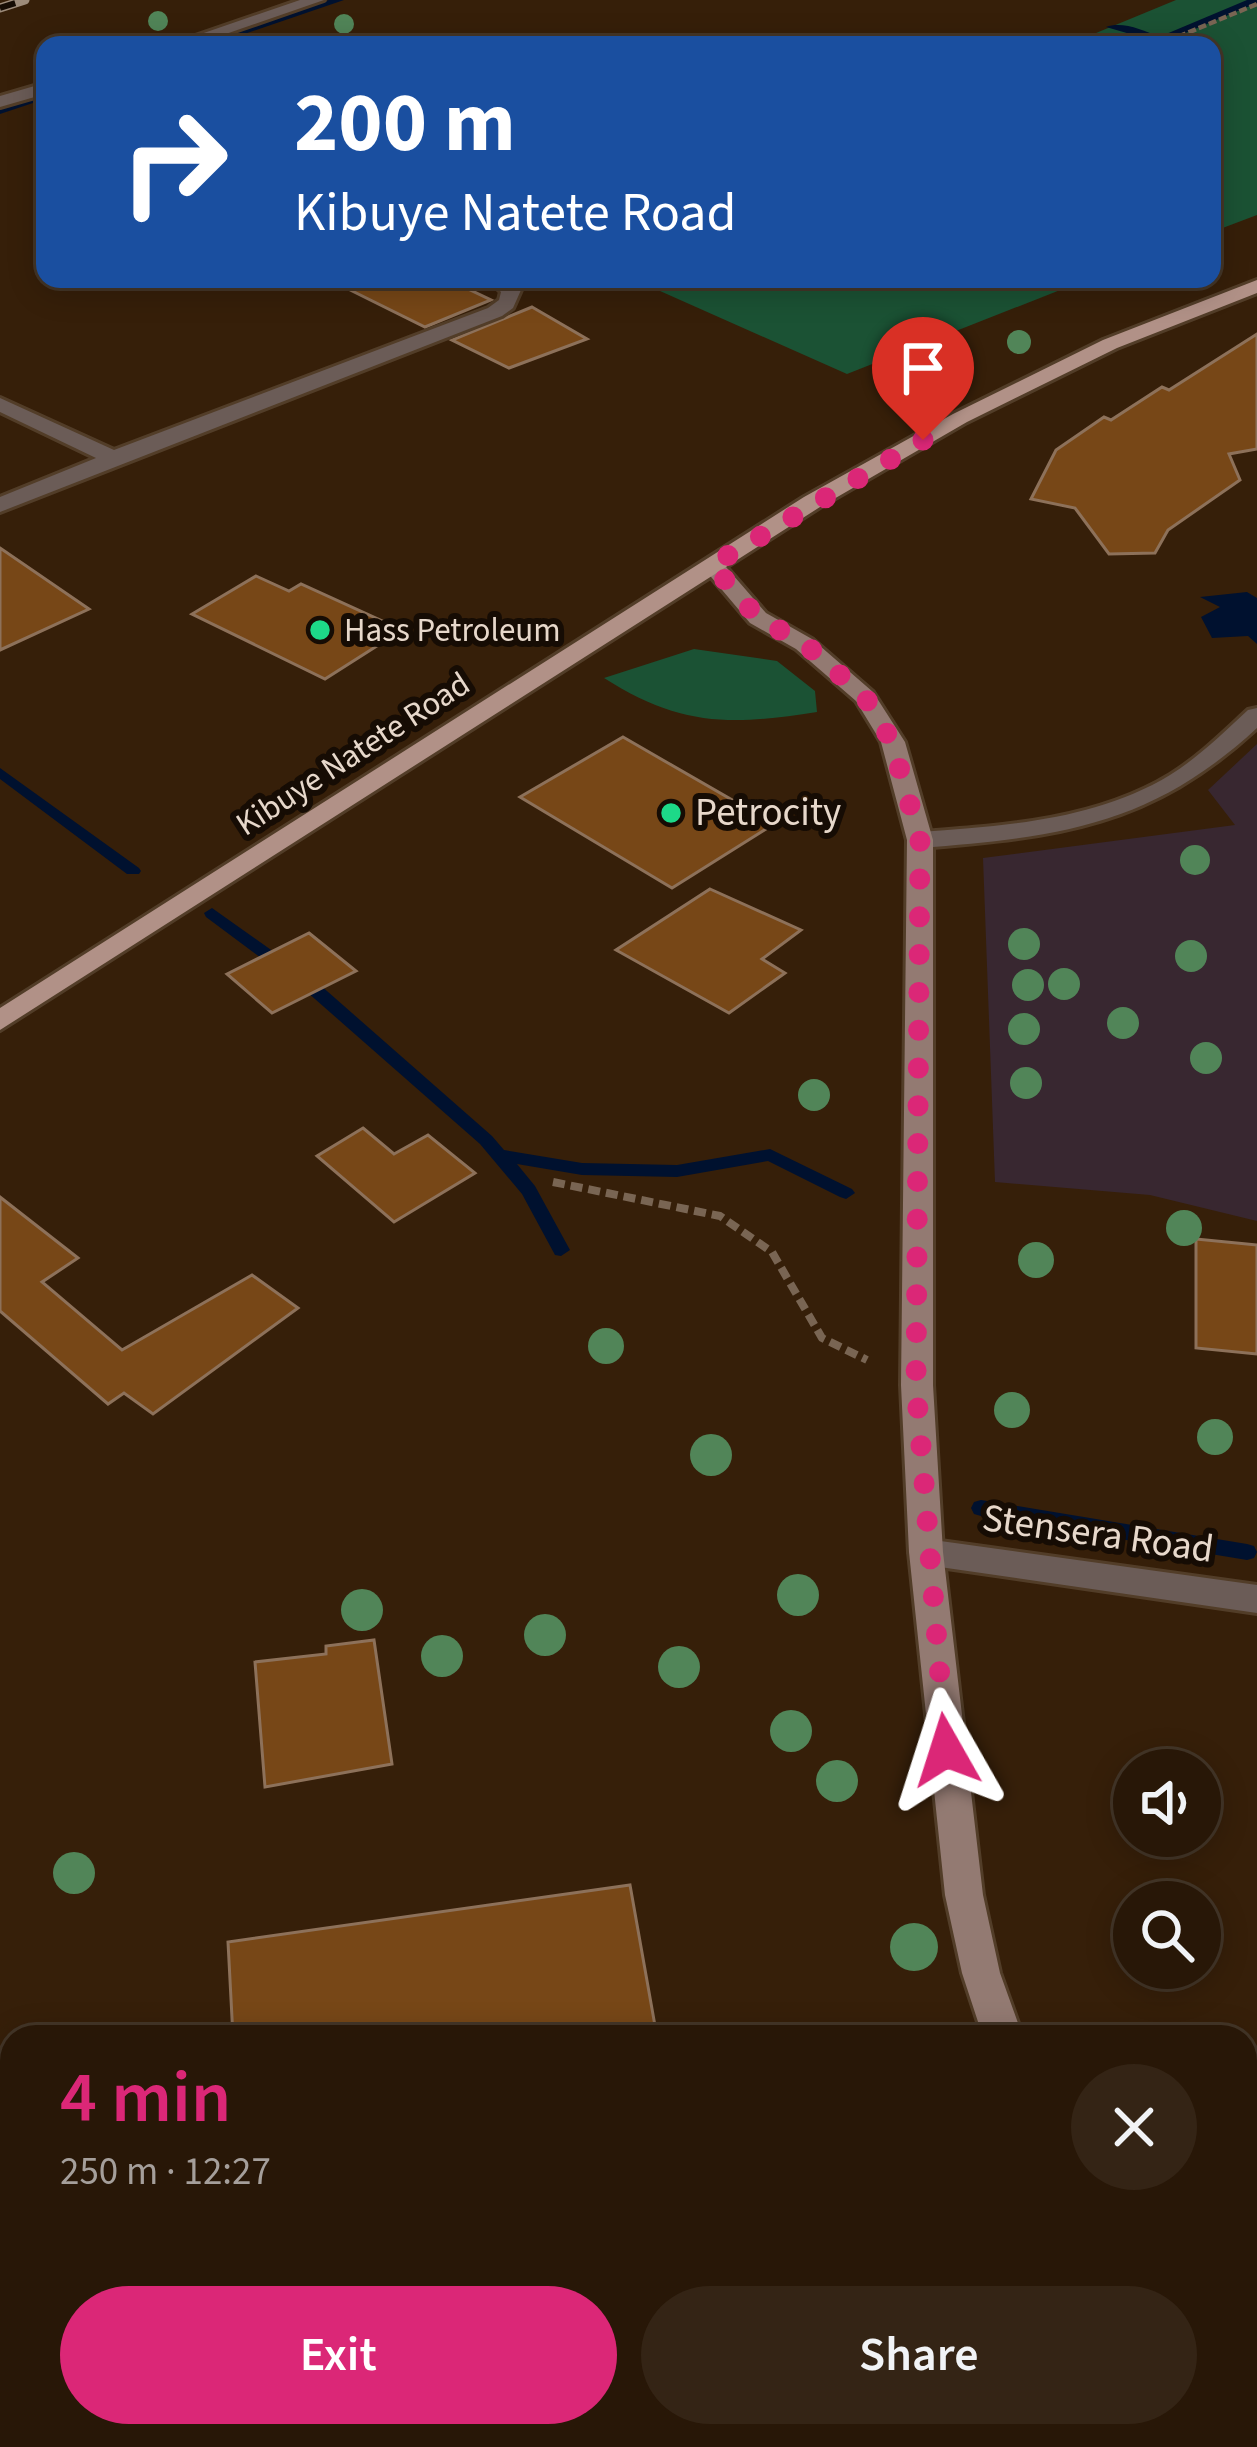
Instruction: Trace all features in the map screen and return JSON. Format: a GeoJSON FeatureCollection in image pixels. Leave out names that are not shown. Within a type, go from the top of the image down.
{"type":"FeatureCollection","features":[{"type":"Feature","properties":{"kind":"main road","name":"Kibuye Natete Road"},"geometry":{"type":"LineString","coordinates":[[2,1016],[712,565],[960,418],[1110,344],[1257,286]]}},
{"type":"Feature","properties":{"kind":"main road"},"geometry":{"type":"LineString","coordinates":[[712,565],[758,618],[822,657],[865,697],[892,742],[920,840],[916,1385],[926,1552],[964,1894],[981,1973],[999,2025]]}},
{"type":"Feature","properties":{"kind":"street"},"geometry":{"type":"LineString","coordinates":[[205,36],[316,0]]}},
{"type":"Feature","properties":{"kind":"street"},"geometry":{"type":"LineString","coordinates":[[0,102],[36,91]]}},
{"type":"Feature","properties":{"kind":"street"},"geometry":{"type":"LineString","coordinates":[[0,505],[485,316],[506,306],[511,298],[509,288]]}},
{"type":"Feature","properties":{"kind":"street"},"geometry":{"type":"LineString","coordinates":[[0,404],[114,458]]}},
{"type":"Feature","properties":{"kind":"street"},"geometry":{"type":"LineString","coordinates":[[920,840],[1058,826],[1125,804],[1165,789],[1200,766],[1257,715]]}},
{"type":"Feature","properties":{"kind":"street","name":"Stensera Road"},"geometry":{"type":"LineString","coordinates":[[926,1552],[1257,1599]]}},
{"type":"Feature","properties":{"kind":"path"},"geometry":{"type":"LineString","coordinates":[[1180,36],[1257,4]]}},
{"type":"Feature","properties":{"kind":"path"},"geometry":{"type":"LineString","coordinates":[[554,1182],[720,1216],[772,1252],[822,1338],[916,1385]]}},
{"type":"Feature","properties":{"kind":"shaded area"},"geometry":{"type":"Polygon","coordinates":[[[1257,744],[1257,1221],[1150,1195],[995,1182],[983,858],[1235,825],[1208,790],[1257,744]]]}},
{"type":"Feature","properties":{"kind":"green space"},"geometry":{"type":"Polygon","coordinates":[[[1176,0],[1257,0],[1257,215],[1221,229],[1221,36],[1089,36],[1176,0]]]}},
{"type":"Feature","properties":{"kind":"green space"},"geometry":{"type":"Polygon","coordinates":[[[653,288],[1065,288],[847,374],[653,288]]]}},
{"type":"Feature","properties":{"kind":"green space"},"geometry":{"type":"Polygon","coordinates":[[[694,649],[777,661],[815,691],[817,712],[758,719],[706,718],[657,706],[604,678],[694,649]]]}},
{"type":"Feature","properties":{"kind":"water"},"geometry":{"type":"Polygon","coordinates":[[[1247,592],[1257,598],[1257,644],[1248,636],[1212,638],[1201,617],[1220,607],[1200,597],[1247,592]]]}},
{"type":"Feature","properties":{"kind":"building"},"geometry":{"type":"Polygon","coordinates":[[[346,288],[466,288],[491,300],[425,327],[346,288]]]}},
{"type":"Feature","properties":{"kind":"building"},"geometry":{"type":"Polygon","coordinates":[[[532,307],[587,339],[509,368],[452,340],[532,307]]]}},
{"type":"Feature","properties":{"kind":"building"},"geometry":{"type":"Polygon","coordinates":[[[1257,334],[1257,449],[1229,454],[1240,480],[1168,530],[1155,553],[1109,554],[1075,508],[1031,499],[1056,450],[1104,417],[1111,420],[1162,387],[1169,390],[1257,334]]]}},
{"type":"Feature","properties":{"kind":"building"},"geometry":{"type":"Polygon","coordinates":[[[0,548],[89,609],[0,650],[0,548]]]}},
{"type":"Feature","properties":{"kind":"building"},"geometry":{"type":"Polygon","coordinates":[[[256,576],[289,591],[301,584],[402,630],[325,679],[192,614],[256,576]]]}},
{"type":"Feature","properties":{"kind":"building"},"geometry":{"type":"Polygon","coordinates":[[[623,737],[774,824],[672,888],[520,797],[623,737]]]}},
{"type":"Feature","properties":{"kind":"building"},"geometry":{"type":"Polygon","coordinates":[[[710,889],[801,930],[762,959],[785,973],[729,1013],[616,950],[710,889]]]}},
{"type":"Feature","properties":{"kind":"building"},"geometry":{"type":"Polygon","coordinates":[[[309,933],[356,971],[272,1013],[227,974],[309,933]]]}},
{"type":"Feature","properties":{"kind":"building"},"geometry":{"type":"Polygon","coordinates":[[[363,1128],[394,1154],[428,1135],[475,1173],[394,1222],[317,1156],[363,1128]]]}},
{"type":"Feature","properties":{"kind":"building"},"geometry":{"type":"Polygon","coordinates":[[[0,1197],[78,1258],[42,1282],[122,1350],[252,1275],[298,1308],[153,1414],[124,1393],[108,1404],[0,1311],[0,1197]]]}},
{"type":"Feature","properties":{"kind":"building"},"geometry":{"type":"Polygon","coordinates":[[[1196,1239],[1257,1245],[1257,1354],[1196,1348],[1196,1239]]]}},
{"type":"Feature","properties":{"kind":"building"},"geometry":{"type":"Polygon","coordinates":[[[374,1640],[392,1764],[265,1787],[255,1662],[326,1654],[326,1646],[374,1640]]]}},
{"type":"Feature","properties":{"kind":"building"},"geometry":{"type":"Polygon","coordinates":[[[630,1885],[655,2025],[232,2025],[228,1942],[630,1885]]]}},
{"type":"Feature","properties":{"kind":"waterway"},"geometry":{"type":"LineString","coordinates":[[229,36],[339,0]]}},
{"type":"Feature","properties":{"kind":"waterway"},"geometry":{"type":"LineString","coordinates":[[1169,36],[1255,0]]}},
{"type":"Feature","properties":{"kind":"waterway"},"geometry":{"type":"LineString","coordinates":[[1111,27],[1149,36]]}},
{"type":"Feature","properties":{"kind":"waterway"},"geometry":{"type":"LineString","coordinates":[[0,111],[36,99]]}},
{"type":"Feature","properties":{"kind":"waterway"},"geometry":{"type":"LineString","coordinates":[[0,772],[133,871]]}},
{"type":"Feature","properties":{"kind":"waterway"},"geometry":{"type":"LineString","coordinates":[[212,913],[313,988],[486,1140],[529,1190],[561,1250]]}},
{"type":"Feature","properties":{"kind":"waterway"},"geometry":{"type":"LineString","coordinates":[[499,1155],[582,1169],[677,1171],[770,1155],[846,1193]]}},
{"type":"Feature","properties":{"kind":"waterway"},"geometry":{"type":"LineString","coordinates":[[981,1508],[1247,1552]]}},
{"type":"Feature","properties":{"kind":"railway"},"geometry":{"type":"LineString","coordinates":[[0,8],[25,0]]}},
{"type":"Feature","properties":{"kind":"place","name":"Hass Petroleum"},"geometry":{"type":"Point","coordinates":[320,630]}},
{"type":"Feature","properties":{"kind":"place","name":"Petrocity"},"geometry":{"type":"Point","coordinates":[671,813]}},
{"type":"Feature","properties":{"kind":"route"},"geometry":{"type":"LineString","coordinates":[[923,440],[712,565],[758,618],[805,644],[865,697],[892,742],[920,840],[916,1385],[926,1552],[946,1750]]}}]}
